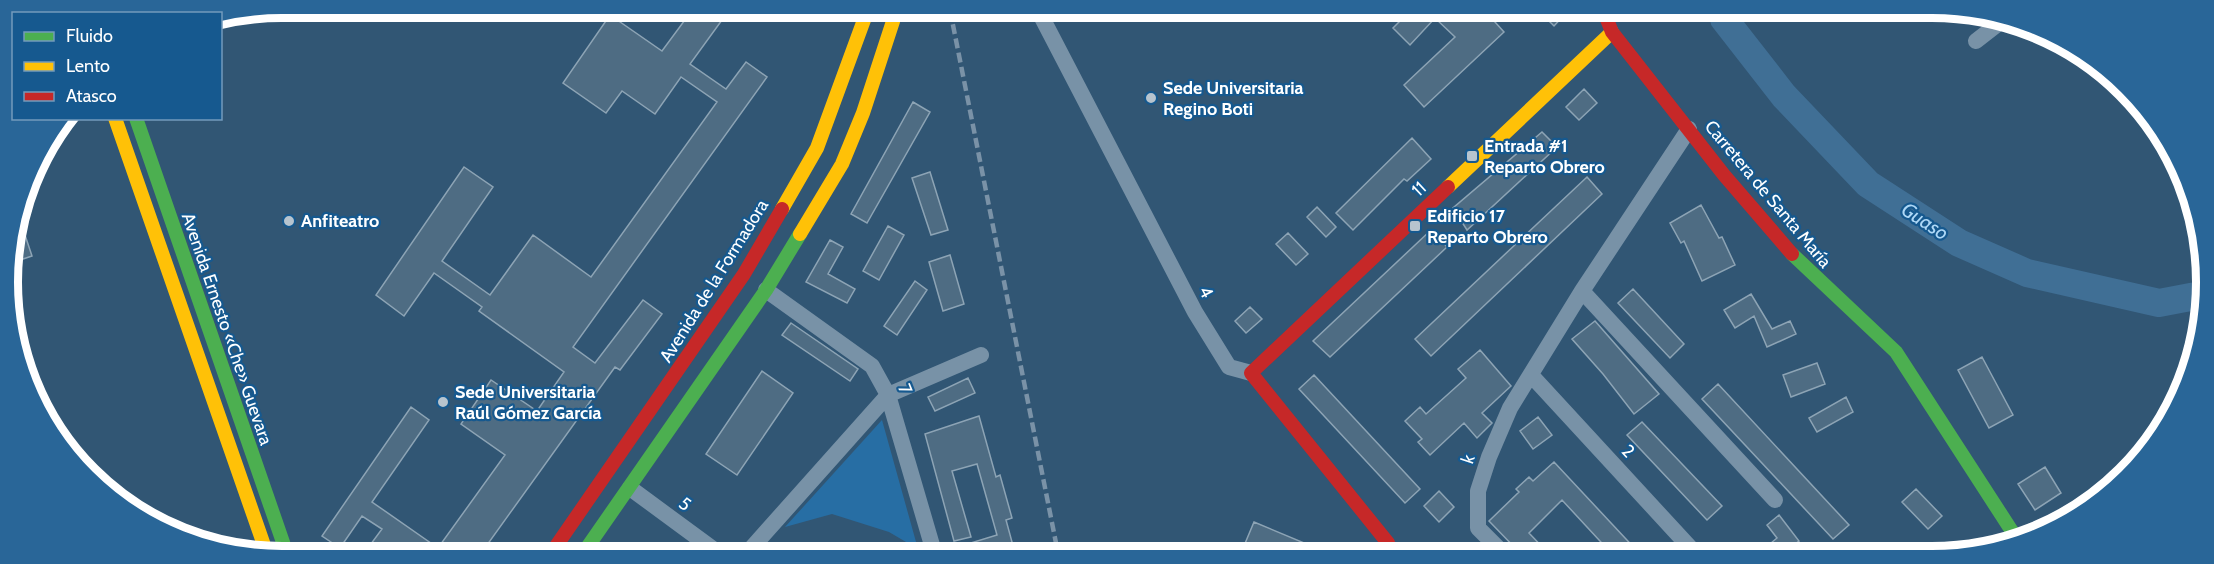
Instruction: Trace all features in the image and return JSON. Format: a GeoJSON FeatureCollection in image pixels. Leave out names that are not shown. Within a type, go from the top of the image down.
{"type":"FeatureCollection","features":[{"type":"Feature","properties":{"kind":"main road","name":"Avenida de la Formadora"},"geometry":{"type":"LineString","coordinates":[[556,546],[744,274],[817,148],[865,18]]}},
{"type":"Feature","properties":{"kind":"main road"},"geometry":{"type":"LineString","coordinates":[[588,546],[766,290],[842,164],[863,113],[894,18]]}},
{"type":"Feature","properties":{"kind":"main road","name":"Carretera de Santa María"},"geometry":{"type":"LineString","coordinates":[[1606,18],[1612,32],[1724,175],[1802,266],[1896,352],[2013,533]]}},
{"type":"Feature","properties":{"kind":"main road","name":"11"},"geometry":{"type":"LineString","coordinates":[[1251,373],[1612,32]]}},
{"type":"Feature","properties":{"kind":"main road","name":"Avenida Ernesto «Che» Guevara"},"geometry":{"type":"LineString","coordinates":[[116,120],[264,545]]}},
{"type":"Feature","properties":{"kind":"main road","name":"Avenida Ernesto «Che» Guevara"},"geometry":{"type":"LineString","coordinates":[[137,120],[284,546]]}},
{"type":"Feature","properties":{"kind":"main road","name":"4"},"geometry":{"type":"LineString","coordinates":[[1251,373],[1389,546]]}},
{"type":"Feature","properties":{"kind":"street","name":"4"},"geometry":{"type":"LineString","coordinates":[[1042,18],[1195,312],[1229,367],[1251,373]]}},
{"type":"Feature","properties":{"kind":"street"},"geometry":{"type":"LineString","coordinates":[[1976,41],[1995,26]]}},
{"type":"Feature","properties":{"kind":"street","name":"k"},"geometry":{"type":"LineString","coordinates":[[1496,546],[1478,528],[1478,491],[1489,457],[1510,408],[1582,291],[1689,129]]}},
{"type":"Feature","properties":{"kind":"street","name":"7"},"geometry":{"type":"LineString","coordinates":[[766,290],[872,366],[888,395],[932,546]]}},
{"type":"Feature","properties":{"kind":"street"},"geometry":{"type":"LineString","coordinates":[[1582,291],[1775,500]]}},
{"type":"Feature","properties":{"kind":"street"},"geometry":{"type":"LineString","coordinates":[[753,546],[888,395],[981,355]]}},
{"type":"Feature","properties":{"kind":"street","name":"2"},"geometry":{"type":"LineString","coordinates":[[1531,375],[1689,546]]}},
{"type":"Feature","properties":{"kind":"street","name":"5"},"geometry":{"type":"LineString","coordinates":[[630,488],[709,546]]}},
{"type":"Feature","properties":{"kind":"shaded area"},"geometry":{"type":"Polygon","coordinates":[[[882,420],[917,546],[913,546],[889,532],[832,514],[785,527],[882,420]]]}},
{"type":"Feature","properties":{"kind":"building"},"geometry":{"type":"Polygon","coordinates":[[[608,18],[614,18],[662,51],[686,18],[723,18],[690,64],[726,89],[746,62],[767,77],[573,347],[595,363],[643,300],[662,314],[620,370],[615,367],[486,546],[439,546],[505,455],[461,424],[491,380],[537,411],[564,372],[479,311],[482,307],[434,273],[404,316],[376,295],[464,167],[493,187],[442,261],[490,295],[533,235],[591,277],[717,102],[681,77],[655,114],[622,91],[606,113],[563,83],[608,18]]]}},
{"type":"Feature","properties":{"kind":"building"},"geometry":{"type":"Polygon","coordinates":[[[1403,18],[1435,18],[1410,45],[1393,28],[1403,18]]]}},
{"type":"Feature","properties":{"kind":"building"},"geometry":{"type":"Polygon","coordinates":[[[1435,18],[1491,18],[1504,32],[1424,107],[1404,85],[1455,37],[1435,18]]]}},
{"type":"Feature","properties":{"kind":"building"},"geometry":{"type":"Polygon","coordinates":[[[1546,18],[1561,18],[1554,26],[1546,18]]]}},
{"type":"Feature","properties":{"kind":"building"},"geometry":{"type":"Polygon","coordinates":[[[1584,89],[1597,103],[1579,120],[1566,107],[1584,89]]]}},
{"type":"Feature","properties":{"kind":"building"},"geometry":{"type":"Polygon","coordinates":[[[913,102],[930,112],[867,223],[851,214],[913,102]]]}},
{"type":"Feature","properties":{"kind":"building"},"geometry":{"type":"Polygon","coordinates":[[[1542,132],[1557,147],[1467,230],[1453,208],[1542,132]]]}},
{"type":"Feature","properties":{"kind":"building"},"geometry":{"type":"Polygon","coordinates":[[[1412,138],[1431,159],[1407,181],[1404,179],[1353,230],[1336,213],[1412,138]]]}},
{"type":"Feature","properties":{"kind":"building"},"geometry":{"type":"Polygon","coordinates":[[[930,172],[948,230],[931,235],[912,178],[930,172]]]}},
{"type":"Feature","properties":{"kind":"building"},"geometry":{"type":"Polygon","coordinates":[[[1587,177],[1602,194],[1431,356],[1415,339],[1587,177]]]}},
{"type":"Feature","properties":{"kind":"building"},"geometry":{"type":"Polygon","coordinates":[[[1701,205],[1719,238],[1722,237],[1735,265],[1702,281],[1684,241],[1681,243],[1670,223],[1701,205]]]}},
{"type":"Feature","properties":{"kind":"building"},"geometry":{"type":"Polygon","coordinates":[[[1317,207],[1336,227],[1326,237],[1307,217],[1317,207]]]}},
{"type":"Feature","properties":{"kind":"building"},"geometry":{"type":"Polygon","coordinates":[[[888,226],[904,235],[879,280],[863,271],[888,226]]]}},
{"type":"Feature","properties":{"kind":"building"},"geometry":{"type":"Polygon","coordinates":[[[23,229],[32,256],[19,260],[23,229]]]}},
{"type":"Feature","properties":{"kind":"building"},"geometry":{"type":"Polygon","coordinates":[[[1431,230],[1447,247],[1330,357],[1313,341],[1431,230]]]}},
{"type":"Feature","properties":{"kind":"building"},"geometry":{"type":"Polygon","coordinates":[[[1288,233],[1308,254],[1296,265],[1276,244],[1288,233]]]}},
{"type":"Feature","properties":{"kind":"building"},"geometry":{"type":"Polygon","coordinates":[[[830,240],[843,247],[828,274],[855,289],[847,303],[806,282],[830,240]]]}},
{"type":"Feature","properties":{"kind":"building"},"geometry":{"type":"Polygon","coordinates":[[[950,255],[964,304],[943,311],[929,262],[950,255]]]}},
{"type":"Feature","properties":{"kind":"building"},"geometry":{"type":"Polygon","coordinates":[[[915,281],[927,290],[897,335],[884,326],[915,281]]]}},
{"type":"Feature","properties":{"kind":"building"},"geometry":{"type":"Polygon","coordinates":[[[1633,289],[1684,344],[1670,358],[1618,303],[1633,289]]]}},
{"type":"Feature","properties":{"kind":"building"},"geometry":{"type":"Polygon","coordinates":[[[1751,294],[1772,329],[1790,321],[1796,334],[1767,347],[1754,316],[1735,328],[1724,310],[1751,294]]]}},
{"type":"Feature","properties":{"kind":"building"},"geometry":{"type":"Polygon","coordinates":[[[1250,307],[1262,319],[1246,333],[1235,321],[1250,307]]]}},
{"type":"Feature","properties":{"kind":"building"},"geometry":{"type":"Polygon","coordinates":[[[1595,321],[1659,394],[1634,414],[1572,339],[1595,321]]]}},
{"type":"Feature","properties":{"kind":"building"},"geometry":{"type":"Polygon","coordinates":[[[791,323],[858,369],[850,381],[782,335],[791,323]]]}},
{"type":"Feature","properties":{"kind":"building"},"geometry":{"type":"Polygon","coordinates":[[[1480,350],[1511,386],[1482,413],[1492,423],[1477,438],[1464,423],[1430,455],[1418,442],[1422,439],[1405,421],[1420,407],[1426,414],[1466,378],[1458,369],[1480,350]]]}},
{"type":"Feature","properties":{"kind":"building"},"geometry":{"type":"Polygon","coordinates":[[[1982,357],[2013,415],[1989,428],[1958,370],[1982,357]]]}},
{"type":"Feature","properties":{"kind":"building"},"geometry":{"type":"Polygon","coordinates":[[[1817,363],[1825,384],[1791,397],[1783,375],[1817,363]]]}},
{"type":"Feature","properties":{"kind":"building"},"geometry":{"type":"Polygon","coordinates":[[[762,371],[793,393],[737,475],[706,454],[762,371]]]}},
{"type":"Feature","properties":{"kind":"building"},"geometry":{"type":"Polygon","coordinates":[[[1314,375],[1420,489],[1405,503],[1299,389],[1314,375]]]}},
{"type":"Feature","properties":{"kind":"building"},"geometry":{"type":"Polygon","coordinates":[[[968,378],[975,393],[935,411],[928,397],[968,378]]]}},
{"type":"Feature","properties":{"kind":"building"},"geometry":{"type":"Polygon","coordinates":[[[1718,384],[1849,525],[1833,539],[1702,399],[1718,384]]]}},
{"type":"Feature","properties":{"kind":"building"},"geometry":{"type":"Polygon","coordinates":[[[1846,397],[1853,412],[1817,432],[1809,418],[1846,397]]]}},
{"type":"Feature","properties":{"kind":"building"},"geometry":{"type":"Polygon","coordinates":[[[411,407],[429,420],[372,502],[435,546],[407,546],[404,544],[402,546],[369,546],[382,529],[362,516],[341,546],[337,546],[322,536],[411,407]]]}},
{"type":"Feature","properties":{"kind":"building"},"geometry":{"type":"Polygon","coordinates":[[[979,416],[996,477],[1000,475],[1012,518],[1006,520],[1013,546],[961,546],[997,535],[977,464],[952,471],[971,537],[954,541],[925,434],[979,416]]]}},
{"type":"Feature","properties":{"kind":"building"},"geometry":{"type":"Polygon","coordinates":[[[1538,417],[1552,435],[1533,449],[1520,431],[1538,417]]]}},
{"type":"Feature","properties":{"kind":"building"},"geometry":{"type":"Polygon","coordinates":[[[1642,422],[1722,506],[1707,520],[1627,435],[1642,422]]]}},
{"type":"Feature","properties":{"kind":"building"},"geometry":{"type":"Polygon","coordinates":[[[1554,462],[1633,546],[1605,546],[1562,500],[1529,533],[1541,546],[1513,546],[1489,521],[1519,492],[1516,489],[1529,477],[1533,481],[1554,462]]]}},
{"type":"Feature","properties":{"kind":"building"},"geometry":{"type":"Polygon","coordinates":[[[2045,467],[2061,493],[2035,510],[2018,484],[2045,467]]]}},
{"type":"Feature","properties":{"kind":"building"},"geometry":{"type":"Polygon","coordinates":[[[1916,489],[1942,516],[1928,529],[1902,502],[1916,489]]]}},
{"type":"Feature","properties":{"kind":"building"},"geometry":{"type":"Polygon","coordinates":[[[1439,491],[1454,507],[1439,522],[1424,506],[1439,491]]]}},
{"type":"Feature","properties":{"kind":"building"},"geometry":{"type":"Polygon","coordinates":[[[1779,515],[1799,541],[1792,546],[1768,546],[1777,538],[1767,525],[1779,515]]]}},
{"type":"Feature","properties":{"kind":"building"},"geometry":{"type":"Polygon","coordinates":[[[1254,522],[1311,546],[1258,546],[1244,546],[1254,522]]]}},
{"type":"Feature","properties":{"kind":"waterway","name":"Guaso"},"geometry":{"type":"LineString","coordinates":[[1724,18],[1784,96],[1868,184],[1959,243],[2027,273],[2159,303],[2195,296]]}},
{"type":"Feature","properties":{"kind":"railway"},"geometry":{"type":"LineString","coordinates":[[952,18],[1057,546]]}},
{"type":"Feature","properties":{"kind":"traffic: fast"},"geometry":{"type":"LineString","coordinates":[[137,120],[284,546]]}},
{"type":"Feature","properties":{"kind":"traffic: fast"},"geometry":{"type":"LineString","coordinates":[[588,546],[766,290],[800,234]]}},
{"type":"Feature","properties":{"kind":"traffic: fast"},"geometry":{"type":"LineString","coordinates":[[1792,254],[1896,352],[2013,533]]}},
{"type":"Feature","properties":{"kind":"traffic: slow"},"geometry":{"type":"LineString","coordinates":[[782,209],[817,148],[865,18]]}},
{"type":"Feature","properties":{"kind":"traffic: slow"},"geometry":{"type":"LineString","coordinates":[[800,234],[842,164],[863,113],[894,18]]}},
{"type":"Feature","properties":{"kind":"traffic: slow"},"geometry":{"type":"LineString","coordinates":[[1448,187],[1612,32]]}},
{"type":"Feature","properties":{"kind":"traffic: slow"},"geometry":{"type":"LineString","coordinates":[[116,120],[264,545]]}},
{"type":"Feature","properties":{"kind":"traffic: jam"},"geometry":{"type":"LineString","coordinates":[[1606,18],[1612,32],[1724,175],[1792,254]]}},
{"type":"Feature","properties":{"kind":"traffic: jam"},"geometry":{"type":"LineString","coordinates":[[1389,546],[1251,373],[1448,187]]}},
{"type":"Feature","properties":{"kind":"traffic: jam"},"geometry":{"type":"LineString","coordinates":[[556,546],[744,274],[782,209]]}},
{"type":"Feature","properties":{"kind":"place","name":"Sede Universitaria Regino Boti"},"geometry":{"type":"Point","coordinates":[1151,98]}},
{"type":"Feature","properties":{"kind":"place","name":"Entrada #1 Reparto Obrero"},"geometry":{"type":"Point","coordinates":[1472,156]}},
{"type":"Feature","properties":{"kind":"place","name":"Anfiteatro"},"geometry":{"type":"Point","coordinates":[289,221]}},
{"type":"Feature","properties":{"kind":"place","name":"Edificio 17 Reparto Obrero"},"geometry":{"type":"Point","coordinates":[1415,226]}},
{"type":"Feature","properties":{"kind":"place","name":"Sede Universitaria Raúl Gómez García"},"geometry":{"type":"Point","coordinates":[443,402]}}]}
